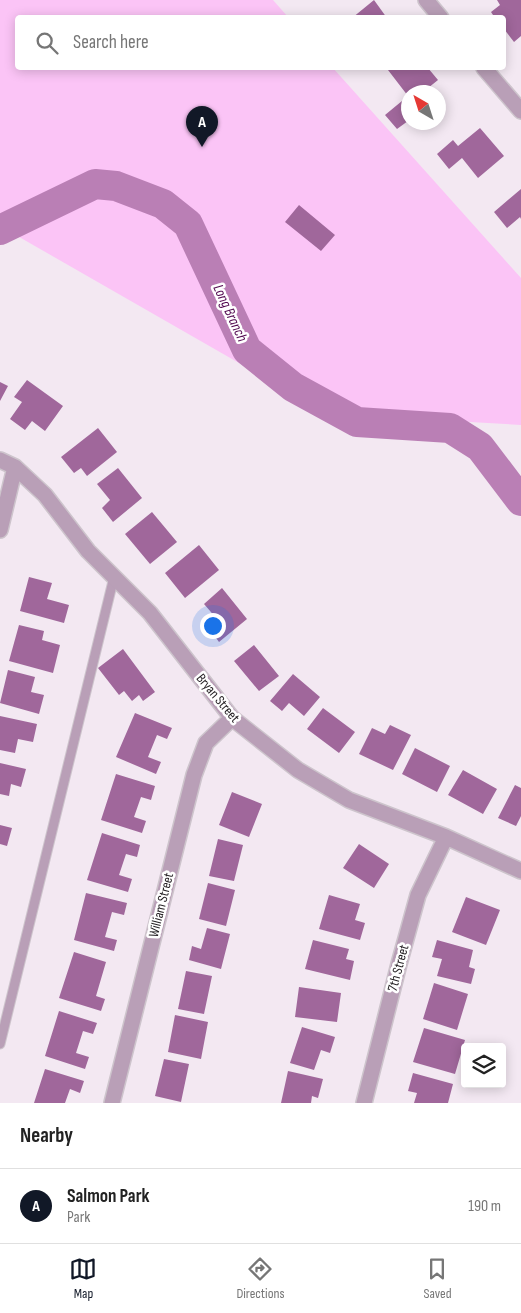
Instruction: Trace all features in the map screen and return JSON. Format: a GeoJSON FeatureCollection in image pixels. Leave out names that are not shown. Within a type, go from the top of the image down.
{"type":"FeatureCollection","features":[{"type":"Feature","properties":{"kind":"street"},"geometry":{"type":"LineString","coordinates":[[426,0],[438,15]]}},
{"type":"Feature","properties":{"kind":"street"},"geometry":{"type":"LineString","coordinates":[[486,70],[521,111]]}},
{"type":"Feature","properties":{"kind":"street","name":"Bryan Street"},"geometry":{"type":"LineString","coordinates":[[0,460],[15,468],[44,495],[88,551],[150,613],[232,718],[298,770],[349,800],[446,837],[521,871]]}},
{"type":"Feature","properties":{"kind":"street"},"geometry":{"type":"LineString","coordinates":[[0,530],[15,468]]}},
{"type":"Feature","properties":{"kind":"street","name":"William Street"},"geometry":{"type":"LineString","coordinates":[[112,1103],[194,775],[206,743],[232,718]]}},
{"type":"Feature","properties":{"kind":"street","name":"7th Street"},"geometry":{"type":"LineString","coordinates":[[364,1103],[398,964],[418,895],[446,837]]}},
{"type":"Feature","properties":{"kind":"lane"},"geometry":{"type":"LineString","coordinates":[[0,1044],[114,577]]}},
{"type":"Feature","properties":{"kind":"shaded area"},"geometry":{"type":"Polygon","coordinates":[[[0,0],[273,0],[286,15],[15,15],[15,70],[335,70],[521,278],[521,425],[328,414],[0,226],[0,0]]]}},
{"type":"Feature","properties":{"kind":"building"},"geometry":{"type":"Polygon","coordinates":[[[374,0],[385,15],[356,15],[374,0]]]}},
{"type":"Feature","properties":{"kind":"building"},"geometry":{"type":"Polygon","coordinates":[[[497,0],[521,0],[521,36],[514,42],[506,32],[506,15],[493,15],[491,12],[500,5],[497,0]]]}},
{"type":"Feature","properties":{"kind":"building"},"geometry":{"type":"Polygon","coordinates":[[[388,70],[430,70],[438,80],[432,85],[401,85],[401,87],[388,70]]]}},
{"type":"Feature","properties":{"kind":"building"},"geometry":{"type":"Polygon","coordinates":[[[401,102],[401,126],[397,129],[385,115],[401,102]]]}},
{"type":"Feature","properties":{"kind":"building"},"geometry":{"type":"Polygon","coordinates":[[[480,128],[504,156],[478,178],[462,158],[449,169],[437,154],[453,140],[458,146],[480,128]]]}},
{"type":"Feature","properties":{"kind":"building"},"geometry":{"type":"Polygon","coordinates":[[[521,189],[521,219],[520,217],[507,228],[494,212],[521,189]]]}},
{"type":"Feature","properties":{"kind":"building"},"geometry":{"type":"Polygon","coordinates":[[[299,205],[335,235],[321,251],[285,222],[299,205]]]}},
{"type":"Feature","properties":{"kind":"building"},"geometry":{"type":"Polygon","coordinates":[[[27,380],[63,406],[45,431],[32,421],[25,430],[10,419],[22,402],[14,397],[27,380]]]}},
{"type":"Feature","properties":{"kind":"building"},"geometry":{"type":"Polygon","coordinates":[[[0,382],[8,386],[0,401],[0,382]]]}},
{"type":"Feature","properties":{"kind":"building"},"geometry":{"type":"Polygon","coordinates":[[[98,428],[117,452],[87,476],[81,468],[74,473],[61,457],[98,428]]]}},
{"type":"Feature","properties":{"kind":"building"},"geometry":{"type":"Polygon","coordinates":[[[118,468],[142,498],[113,522],[102,508],[110,500],[97,484],[118,468]]]}},
{"type":"Feature","properties":{"kind":"building"},"geometry":{"type":"Polygon","coordinates":[[[152,512],[177,542],[150,564],[125,534],[152,512]]]}},
{"type":"Feature","properties":{"kind":"building"},"geometry":{"type":"Polygon","coordinates":[[[199,545],[219,570],[185,598],[165,573],[199,545]]]}},
{"type":"Feature","properties":{"kind":"building"},"geometry":{"type":"Polygon","coordinates":[[[29,577],[52,583],[47,599],[69,605],[64,623],[20,611],[29,577]]]}},
{"type":"Feature","properties":{"kind":"building"},"geometry":{"type":"Polygon","coordinates":[[[222,588],[247,619],[219,642],[208,627],[217,619],[204,604],[222,588]]]}},
{"type":"Feature","properties":{"kind":"building"},"geometry":{"type":"Polygon","coordinates":[[[19,625],[44,631],[42,640],[60,645],[53,673],[9,661],[19,625]]]}},
{"type":"Feature","properties":{"kind":"building"},"geometry":{"type":"Polygon","coordinates":[[[254,645],[279,676],[259,691],[234,661],[254,645]]]}},
{"type":"Feature","properties":{"kind":"building"},"geometry":{"type":"Polygon","coordinates":[[[123,649],[155,692],[143,701],[139,695],[132,701],[124,691],[119,695],[98,668],[123,649]]]}},
{"type":"Feature","properties":{"kind":"building"},"geometry":{"type":"Polygon","coordinates":[[[8,670],[35,677],[31,692],[44,695],[39,714],[0,703],[8,670]]]}},
{"type":"Feature","properties":{"kind":"building"},"geometry":{"type":"Polygon","coordinates":[[[293,674],[320,697],[304,716],[289,703],[282,711],[270,701],[293,674]]]}},
{"type":"Feature","properties":{"kind":"building"},"geometry":{"type":"Polygon","coordinates":[[[323,708],[355,732],[339,753],[307,729],[323,708]]]}},
{"type":"Feature","properties":{"kind":"building"},"geometry":{"type":"Polygon","coordinates":[[[135,713],[172,728],[167,739],[157,735],[148,757],[161,762],[156,774],[116,757],[135,713]]]}},
{"type":"Feature","properties":{"kind":"building"},"geometry":{"type":"Polygon","coordinates":[[[0,716],[37,724],[33,742],[18,739],[15,753],[0,750],[0,716]]]}},
{"type":"Feature","properties":{"kind":"building"},"geometry":{"type":"Polygon","coordinates":[[[390,725],[411,735],[393,770],[359,754],[372,728],[385,734],[390,725]]]}},
{"type":"Feature","properties":{"kind":"building"},"geometry":{"type":"Polygon","coordinates":[[[415,748],[450,766],[437,792],[402,774],[415,748]]]}},
{"type":"Feature","properties":{"kind":"building"},"geometry":{"type":"Polygon","coordinates":[[[0,763],[26,769],[21,787],[11,784],[9,796],[0,794],[0,763]]]}},
{"type":"Feature","properties":{"kind":"building"},"geometry":{"type":"Polygon","coordinates":[[[463,770],[497,789],[483,814],[448,795],[463,770]]]}},
{"type":"Feature","properties":{"kind":"building"},"geometry":{"type":"Polygon","coordinates":[[[116,774],[155,786],[151,800],[141,797],[134,817],[146,821],[142,833],[101,820],[116,774]]]}},
{"type":"Feature","properties":{"kind":"building"},"geometry":{"type":"Polygon","coordinates":[[[515,785],[521,788],[521,816],[516,826],[498,818],[515,785]]]}},
{"type":"Feature","properties":{"kind":"building"},"geometry":{"type":"Polygon","coordinates":[[[232,792],[262,804],[249,837],[219,825],[232,792]]]}},
{"type":"Feature","properties":{"kind":"building"},"geometry":{"type":"Polygon","coordinates":[[[0,825],[12,828],[7,846],[0,844],[0,825]]]}},
{"type":"Feature","properties":{"kind":"building"},"geometry":{"type":"Polygon","coordinates":[[[102,833],[140,845],[137,857],[126,854],[119,875],[132,879],[128,892],[87,880],[102,833]]]}},
{"type":"Feature","properties":{"kind":"building"},"geometry":{"type":"Polygon","coordinates":[[[218,839],[243,845],[234,881],[209,876],[218,839]]]}},
{"type":"Feature","properties":{"kind":"building"},"geometry":{"type":"Polygon","coordinates":[[[359,844],[389,864],[374,888],[343,868],[359,844]]]}},
{"type":"Feature","properties":{"kind":"building"},"geometry":{"type":"Polygon","coordinates":[[[208,883],[235,890],[226,926],[199,919],[208,883]]]}},
{"type":"Feature","properties":{"kind":"building"},"geometry":{"type":"Polygon","coordinates":[[[86,893],[127,903],[124,915],[112,912],[105,937],[117,940],[114,951],[74,940],[86,893]]]}},
{"type":"Feature","properties":{"kind":"building"},"geometry":{"type":"Polygon","coordinates":[[[329,895],[360,904],[355,920],[365,923],[360,940],[319,929],[329,895]]]}},
{"type":"Feature","properties":{"kind":"building"},"geometry":{"type":"Polygon","coordinates":[[[466,897],[500,910],[486,945],[452,932],[466,897]]]}},
{"type":"Feature","properties":{"kind":"building"},"geometry":{"type":"Polygon","coordinates":[[[207,928],[230,934],[221,969],[189,960],[192,946],[201,949],[207,928]]]}},
{"type":"Feature","properties":{"kind":"building"},"geometry":{"type":"Polygon","coordinates":[[[313,940],[349,949],[346,959],[354,961],[350,980],[305,969],[313,940]]]}},
{"type":"Feature","properties":{"kind":"building"},"geometry":{"type":"Polygon","coordinates":[[[437,940],[473,950],[469,967],[475,969],[471,984],[437,976],[442,959],[432,957],[437,940]]]}},
{"type":"Feature","properties":{"kind":"building"},"geometry":{"type":"Polygon","coordinates":[[[74,952],[106,962],[96,996],[105,999],[101,1011],[59,998],[74,952]]]}},
{"type":"Feature","properties":{"kind":"building"},"geometry":{"type":"Polygon","coordinates":[[[186,971],[212,976],[204,1014],[178,1009],[186,971]]]}},
{"type":"Feature","properties":{"kind":"building"},"geometry":{"type":"Polygon","coordinates":[[[434,983],[468,994],[457,1030],[423,1019],[434,983]]]}},
{"type":"Feature","properties":{"kind":"building"},"geometry":{"type":"Polygon","coordinates":[[[299,987],[341,993],[337,1022],[295,1017],[299,987]]]}},
{"type":"Feature","properties":{"kind":"building"},"geometry":{"type":"Polygon","coordinates":[[[59,1011],[97,1023],[93,1034],[83,1031],[76,1053],[89,1057],[85,1069],[45,1056],[59,1011]]]}},
{"type":"Feature","properties":{"kind":"building"},"geometry":{"type":"Polygon","coordinates":[[[175,1015],[208,1022],[201,1059],[168,1052],[175,1015]]]}},
{"type":"Feature","properties":{"kind":"building"},"geometry":{"type":"Polygon","coordinates":[[[302,1027],[335,1037],[330,1053],[321,1050],[314,1070],[290,1063],[302,1027]]]}},
{"type":"Feature","properties":{"kind":"building"},"geometry":{"type":"Polygon","coordinates":[[[424,1028],[465,1040],[464,1043],[461,1043],[461,1054],[455,1074],[413,1062],[424,1028]]]}},
{"type":"Feature","properties":{"kind":"building"},"geometry":{"type":"Polygon","coordinates":[[[164,1059],[189,1064],[181,1102],[155,1096],[164,1059]]]}},
{"type":"Feature","properties":{"kind":"building"},"geometry":{"type":"Polygon","coordinates":[[[45,1069],[84,1081],[80,1093],[70,1089],[65,1103],[34,1103],[45,1069]]]}},
{"type":"Feature","properties":{"kind":"building"},"geometry":{"type":"Polygon","coordinates":[[[288,1071],[323,1079],[318,1098],[312,1096],[311,1103],[281,1103],[288,1071]]]}},
{"type":"Feature","properties":{"kind":"building"},"geometry":{"type":"Polygon","coordinates":[[[413,1073],[453,1084],[448,1103],[414,1103],[417,1093],[408,1091],[413,1073]]]}},
{"type":"Feature","properties":{"kind":"waterway","name":"Long Branch"},"geometry":{"type":"LineString","coordinates":[[0,230],[95,184],[116,186],[163,204],[188,224],[247,350],[293,387],[357,422],[450,428],[480,447],[521,501]]}},
{"type":"Feature","properties":{"kind":"place","name":"Salmon Park"},"geometry":{"type":"Point","coordinates":[202,147]}}]}
